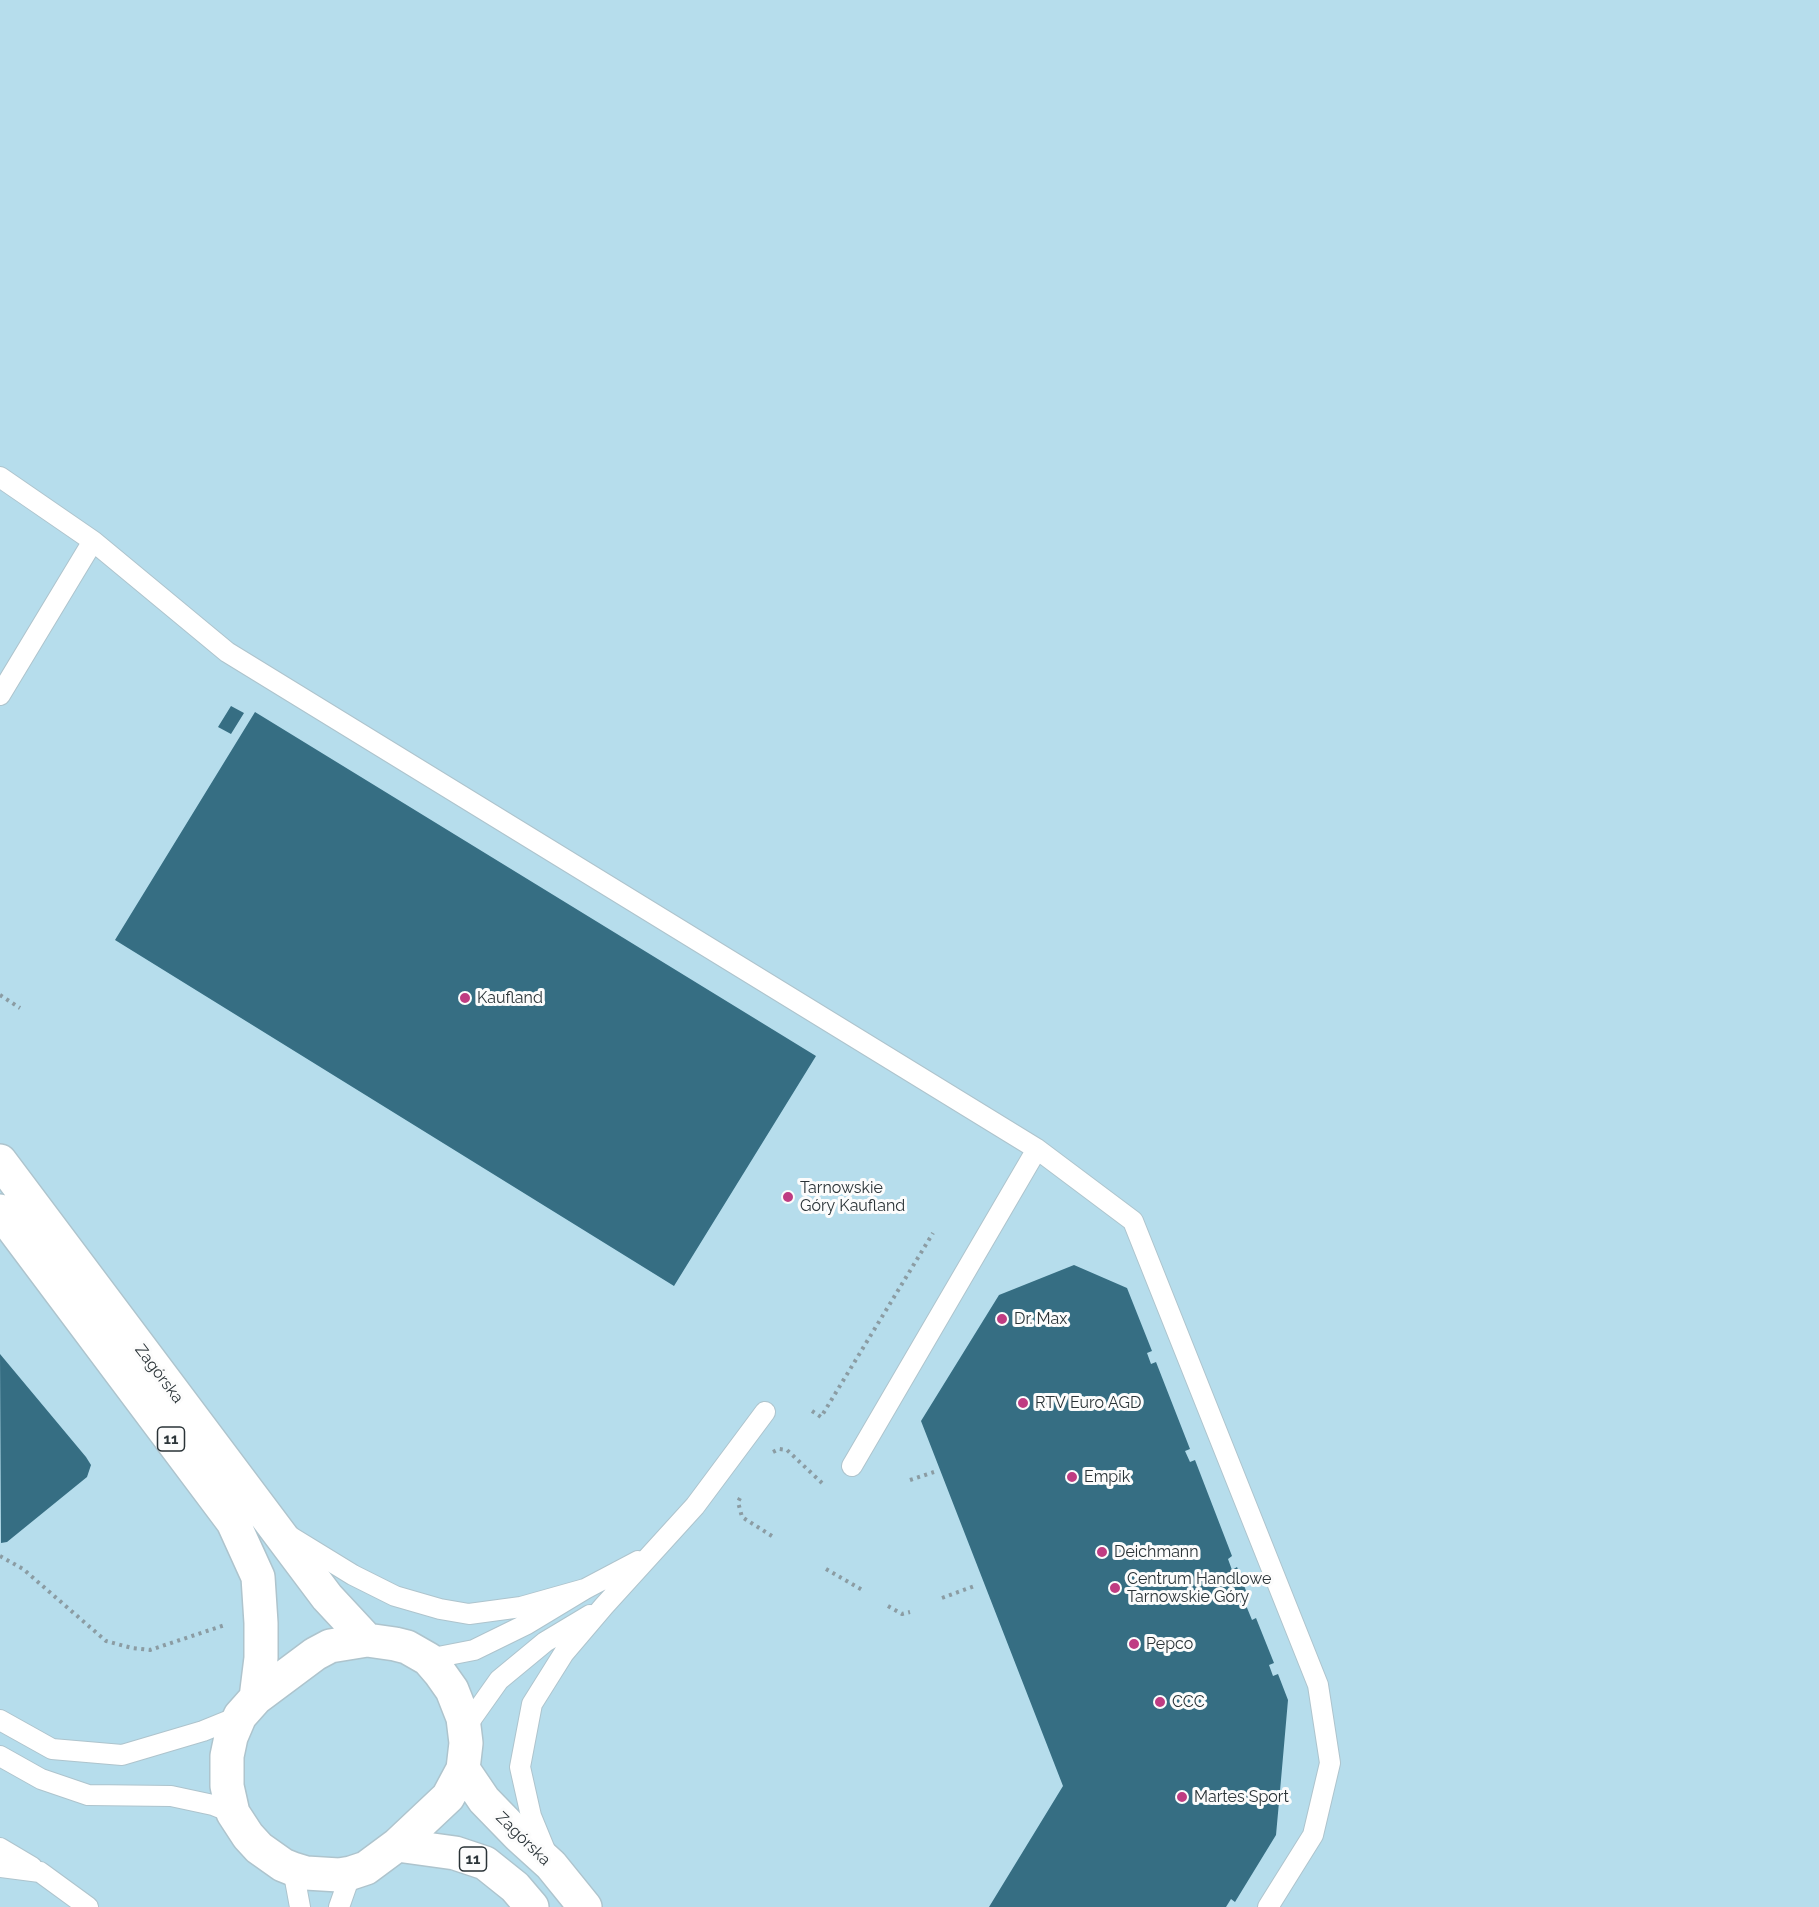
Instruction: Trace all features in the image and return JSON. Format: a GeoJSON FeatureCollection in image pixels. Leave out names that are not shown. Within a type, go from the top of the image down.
{"type":"FeatureCollection","features":[{"type":"Feature","properties":{"kind":"highway","name":"Zagórska"},"geometry":{"type":"LineString","coordinates":[[0,1161],[327,1598],[367,1640]]}},
{"type":"Feature","properties":{"kind":"highway","name":"Zagórska"},"geometry":{"type":"LineString","coordinates":[[0,1211],[233,1522],[258,1577],[261,1659],[248,1707],[231,1737],[227,1756],[226,1786],[233,1813]]}},
{"type":"Feature","properties":{"kind":"highway"},"geometry":{"type":"LineString","coordinates":[[233,1813],[248,1836],[283,1865],[326,1875],[351,1874],[366,1868],[397,1845],[448,1797],[463,1769],[465,1728],[452,1690],[428,1659],[401,1645],[367,1640],[330,1646],[315,1654],[248,1707]]}},
{"type":"Feature","properties":{"kind":"highway","name":"Zagórska"},"geometry":{"type":"LineString","coordinates":[[463,1769],[484,1800],[551,1866],[585,1907]]}},
{"type":"Feature","properties":{"kind":"highway","name":"11"},"geometry":{"type":"LineString","coordinates":[[397,1845],[455,1852],[485,1863],[515,1887],[532,1907]]}},
{"type":"Feature","properties":{"kind":"lane"},"geometry":{"type":"LineString","coordinates":[[0,477],[93,541],[227,652],[1037,1149],[1133,1221],[1318,1684],[1330,1763],[1313,1835],[1268,1907]]}},
{"type":"Feature","properties":{"kind":"lane"},"geometry":{"type":"LineString","coordinates":[[0,695],[93,541]]}},
{"type":"Feature","properties":{"kind":"lane"},"geometry":{"type":"LineString","coordinates":[[852,1466],[1037,1149]]}},
{"type":"Feature","properties":{"kind":"lane"},"geometry":{"type":"LineString","coordinates":[[551,1866],[531,1816],[520,1767],[532,1704],[564,1653],[695,1506],[765,1412]]}},
{"type":"Feature","properties":{"kind":"lane"},"geometry":{"type":"LineString","coordinates":[[274,1527],[353,1575],[395,1596],[440,1610],[469,1614],[520,1607],[585,1589]]}},
{"type":"Feature","properties":{"kind":"lane"},"geometry":{"type":"LineString","coordinates":[[428,1659],[474,1650],[527,1624],[585,1589],[652,1554]]}},
{"type":"Feature","properties":{"kind":"lane"},"geometry":{"type":"LineString","coordinates":[[465,1728],[485,1697],[500,1680],[545,1642],[604,1606]]}},
{"type":"Feature","properties":{"kind":"lane"},"geometry":{"type":"LineString","coordinates":[[0,1720],[52,1749],[122,1755],[203,1731],[248,1707]]}},
{"type":"Feature","properties":{"kind":"lane"},"geometry":{"type":"LineString","coordinates":[[0,1756],[41,1779],[88,1795],[171,1796],[213,1805],[233,1813]]}},
{"type":"Feature","properties":{"kind":"lane"},"geometry":{"type":"LineString","coordinates":[[0,1848],[40,1872],[88,1907]]}},
{"type":"Feature","properties":{"kind":"lane"},"geometry":{"type":"LineString","coordinates":[[0,1867],[40,1872]]}},
{"type":"Feature","properties":{"kind":"lane"},"geometry":{"type":"LineString","coordinates":[[294,1869],[300,1907]]}},
{"type":"Feature","properties":{"kind":"lane"},"geometry":{"type":"LineString","coordinates":[[339,1907],[351,1874]]}},
{"type":"Feature","properties":{"kind":"path"},"geometry":{"type":"LineString","coordinates":[[0,995],[20,1008]]}},
{"type":"Feature","properties":{"kind":"path"},"geometry":{"type":"LineString","coordinates":[[812,1412],[821,1417],[933,1233]]}},
{"type":"Feature","properties":{"kind":"path"},"geometry":{"type":"LineString","coordinates":[[765,1456],[778,1449],[787,1450],[822,1483]]}},
{"type":"Feature","properties":{"kind":"path"},"geometry":{"type":"LineString","coordinates":[[910,1480],[934,1472]]}},
{"type":"Feature","properties":{"kind":"path"},"geometry":{"type":"LineString","coordinates":[[743,1493],[738,1502],[741,1517],[775,1538]]}},
{"type":"Feature","properties":{"kind":"path"},"geometry":{"type":"LineString","coordinates":[[0,1557],[22,1569],[106,1641],[150,1650],[220,1625],[231,1624]]}},
{"type":"Feature","properties":{"kind":"path"},"geometry":{"type":"LineString","coordinates":[[826,1569],[864,1591]]}},
{"type":"Feature","properties":{"kind":"path"},"geometry":{"type":"LineString","coordinates":[[942,1598],[977,1586]]}},
{"type":"Feature","properties":{"kind":"path"},"geometry":{"type":"LineString","coordinates":[[888,1606],[902,1614],[910,1612]]}},
{"type":"Feature","properties":{"kind":"shaded area"},"geometry":{"type":"Polygon","coordinates":[[[0,0],[1819,0],[1819,1907],[0,1907],[0,0]]]}},
{"type":"Feature","properties":{"kind":"building"},"geometry":{"type":"Polygon","coordinates":[[[231,706],[244,713],[231,734],[218,727],[231,706]]]}},
{"type":"Feature","properties":{"kind":"building","name":"Kaufland"},"geometry":{"type":"Polygon","coordinates":[[[255,712],[816,1056],[674,1286],[115,940],[255,712]]]}},
{"type":"Feature","properties":{"kind":"building","name":"Centrum Handlowe Tarnowskie Góry"},"geometry":{"type":"Polygon","coordinates":[[[1074,1265],[1127,1288],[1152,1351],[1147,1353],[1151,1364],[1156,1362],[1190,1449],[1185,1451],[1190,1462],[1195,1460],[1232,1556],[1228,1559],[1232,1570],[1237,1567],[1248,1596],[1243,1598],[1252,1620],[1256,1618],[1274,1663],[1269,1665],[1273,1676],[1278,1674],[1288,1700],[1280,1791],[1275,1790],[1273,1802],[1279,1802],[1276,1835],[1235,1902],[1231,1899],[1226,1907],[989,1907],[1063,1786],[921,1421],[999,1295],[1074,1265]]]}},
{"type":"Feature","properties":{"kind":"building"},"geometry":{"type":"Polygon","coordinates":[[[0,1354],[91,1465],[87,1477],[7,1542],[1,1543],[0,1354]]]}},
{"type":"Feature","properties":{"kind":"place","name":"Kaufland"},"geometry":{"type":"Point","coordinates":[465,998]}},
{"type":"Feature","properties":{"kind":"place","name":"Tarnowskie Góry Kaufland"},"geometry":{"type":"Point","coordinates":[788,1197]}},
{"type":"Feature","properties":{"kind":"place","name":"Dr. Max"},"geometry":{"type":"Point","coordinates":[1002,1319]}},
{"type":"Feature","properties":{"kind":"place","name":"RTV Euro AGD"},"geometry":{"type":"Point","coordinates":[1023,1403]}},
{"type":"Feature","properties":{"kind":"place","name":"Empik"},"geometry":{"type":"Point","coordinates":[1072,1477]}},
{"type":"Feature","properties":{"kind":"place","name":"Deichmann"},"geometry":{"type":"Point","coordinates":[1102,1552]}},
{"type":"Feature","properties":{"kind":"place","name":"Centrum Handlowe Tarnowskie Góry"},"geometry":{"type":"Point","coordinates":[1115,1588]}},
{"type":"Feature","properties":{"kind":"place","name":"Pepco"},"geometry":{"type":"Point","coordinates":[1134,1644]}},
{"type":"Feature","properties":{"kind":"place","name":"CCC"},"geometry":{"type":"Point","coordinates":[1160,1702]}},
{"type":"Feature","properties":{"kind":"place","name":"Martes Sport"},"geometry":{"type":"Point","coordinates":[1182,1797]}}]}
